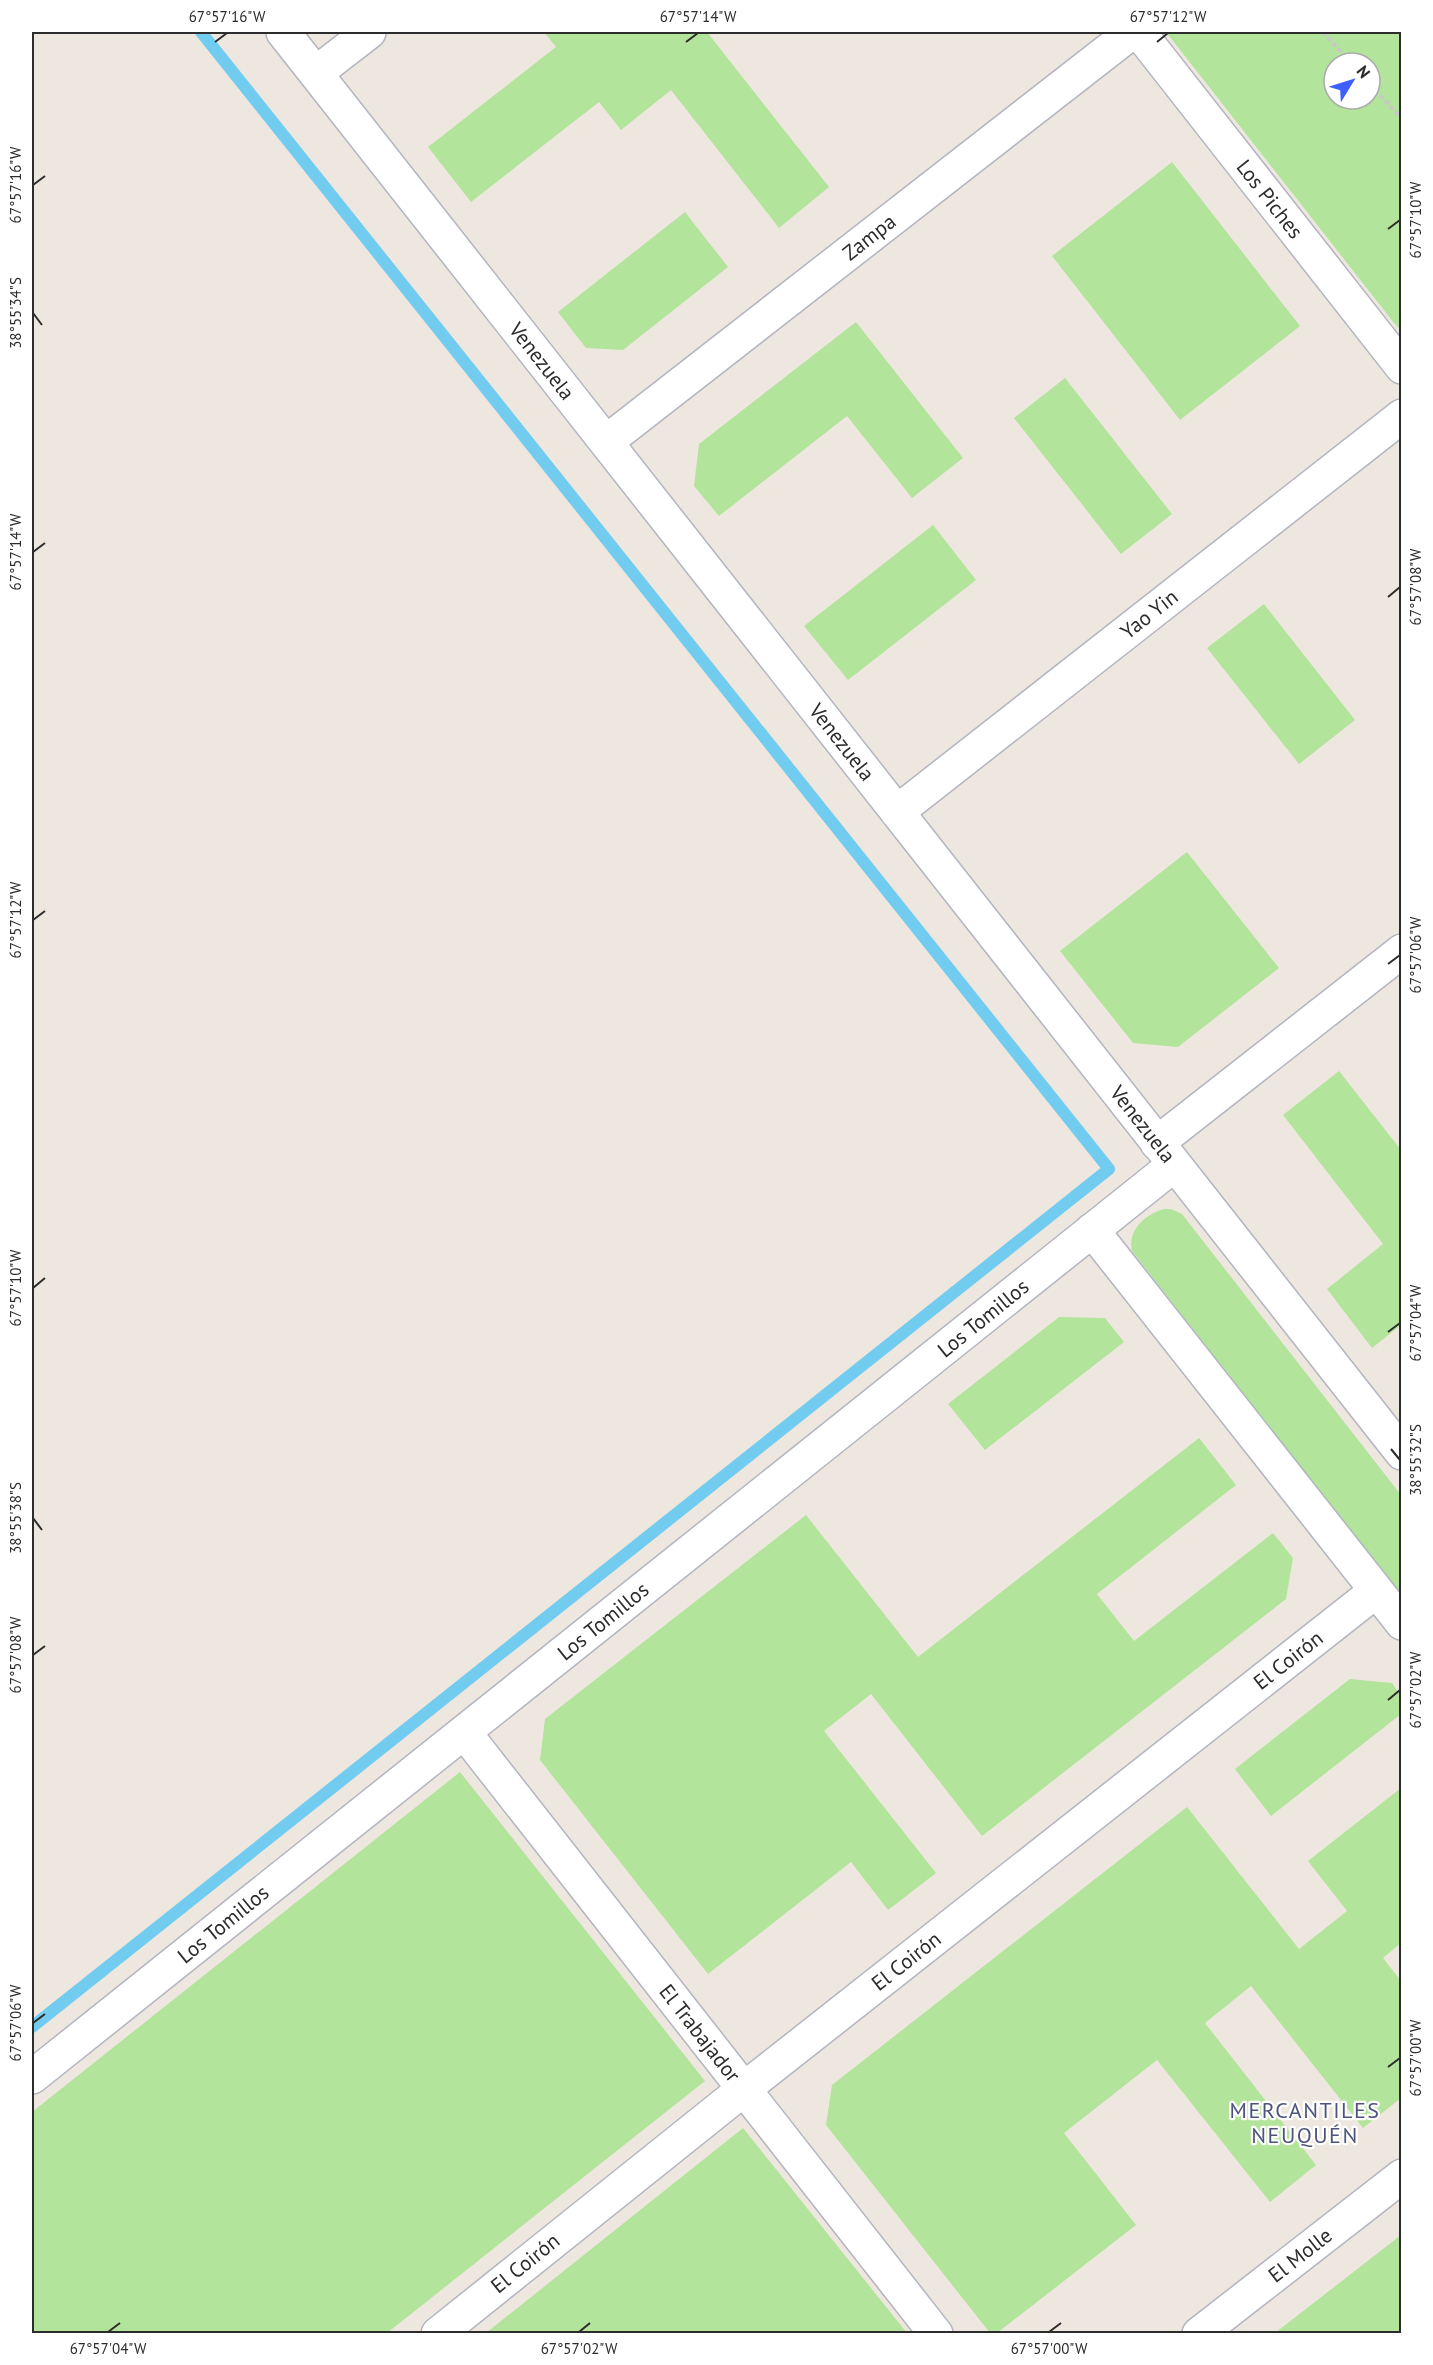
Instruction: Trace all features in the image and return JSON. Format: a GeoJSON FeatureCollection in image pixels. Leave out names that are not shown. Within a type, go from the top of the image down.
{"type":"FeatureCollection","features":[{"type":"Feature","properties":{"kind":"street","name":"Venezuela"},"geometry":{"type":"LineString","coordinates":[[283,32],[1401,1453]]}},
{"type":"Feature","properties":{"kind":"street"},"geometry":{"type":"LineString","coordinates":[[316,73],[369,32]]}},
{"type":"Feature","properties":{"kind":"street","name":"Zampa"},"geometry":{"type":"LineString","coordinates":[[606,442],[1132,32]]}},
{"type":"Feature","properties":{"kind":"street","name":"Los Piches"},"geometry":{"type":"LineString","coordinates":[[1139,32],[1401,367]]}},
{"type":"Feature","properties":{"kind":"street","name":"Yao Yin"},"geometry":{"type":"LineString","coordinates":[[897,812],[1401,416]]}},
{"type":"Feature","properties":{"kind":"street","name":"Los Tomillos"},"geometry":{"type":"LineString","coordinates":[[32,2077],[1092,1230],[1166,1154],[1401,951]]}},
{"type":"Feature","properties":{"kind":"street"},"geometry":{"type":"LineString","coordinates":[[1092,1230],[1401,1623]]}},
{"type":"Feature","properties":{"kind":"street","name":"El Coirón"},"geometry":{"type":"LineString","coordinates":[[438,2334],[744,2089],[1376,1591]]}},
{"type":"Feature","properties":{"kind":"street","name":"El Trabajador"},"geometry":{"type":"LineString","coordinates":[[464,1731],[936,2334]]}},
{"type":"Feature","properties":{"kind":"street","name":"El Molle"},"geometry":{"type":"LineString","coordinates":[[1199,2334],[1401,2176]]}},
{"type":"Feature","properties":{"kind":"path"},"geometry":{"type":"LineString","coordinates":[[1323,32],[1341,51]]}},
{"type":"Feature","properties":{"kind":"path"},"geometry":{"type":"LineString","coordinates":[[1382,98],[1401,119]]}},
{"type":"Feature","properties":{"kind":"green space"},"geometry":{"type":"Polygon","coordinates":[[[544,32],[707,32],[829,187],[779,228],[671,90],[621,130],[599,102],[471,202],[428,147],[556,47],[544,32]]]}},
{"type":"Feature","properties":{"kind":"green space"},"geometry":{"type":"Polygon","coordinates":[[[1166,32],[1401,32],[1401,331],[1394,323],[1166,32]]]}},
{"type":"Feature","properties":{"kind":"green space"},"geometry":{"type":"Polygon","coordinates":[[[1172,162],[1300,326],[1180,420],[1052,256],[1172,162]]]}},
{"type":"Feature","properties":{"kind":"green space"},"geometry":{"type":"Polygon","coordinates":[[[685,212],[728,267],[623,350],[586,348],[558,312],[685,212]]]}},
{"type":"Feature","properties":{"kind":"green space"},"geometry":{"type":"Polygon","coordinates":[[[856,322],[963,458],[912,498],[847,416],[719,516],[694,486],[699,444],[856,322]]]}},
{"type":"Feature","properties":{"kind":"green space"},"geometry":{"type":"Polygon","coordinates":[[[1065,378],[1172,514],[1121,554],[1014,418],[1065,378]]]}},
{"type":"Feature","properties":{"kind":"green space"},"geometry":{"type":"Polygon","coordinates":[[[933,525],[976,580],[848,680],[804,626],[933,525]]]}},
{"type":"Feature","properties":{"kind":"green space"},"geometry":{"type":"Polygon","coordinates":[[[1264,604],[1355,720],[1299,764],[1207,648],[1264,604]]]}},
{"type":"Feature","properties":{"kind":"green space"},"geometry":{"type":"Polygon","coordinates":[[[1187,852],[1279,968],[1178,1047],[1133,1043],[1060,951],[1187,852]]]}},
{"type":"Feature","properties":{"kind":"green space"},"geometry":{"type":"Polygon","coordinates":[[[1339,1071],[1401,1150],[1401,1325],[1372,1348],[1327,1289],[1383,1244],[1283,1115],[1339,1071]]]}},
{"type":"Feature","properties":{"kind":"green space"},"geometry":{"type":"Polygon","coordinates":[[[1164,1209],[1171,1209],[1182,1214],[1401,1495],[1401,1597],[1132,1251],[1132,1237],[1139,1224],[1150,1215],[1164,1209]]]}},
{"type":"Feature","properties":{"kind":"green space"},"geometry":{"type":"Polygon","coordinates":[[[1059,1317],[1105,1318],[1124,1342],[985,1450],[948,1404],[1059,1317]]]}},
{"type":"Feature","properties":{"kind":"green space"},"geometry":{"type":"Polygon","coordinates":[[[1199,1438],[1236,1485],[1097,1594],[1134,1641],[1273,1533],[1293,1558],[1286,1599],[982,1836],[871,1694],[824,1731],[936,1873],[888,1910],[851,1862],[708,1974],[540,1760],[545,1719],[806,1515],[918,1657],[1199,1438]]]}},
{"type":"Feature","properties":{"kind":"green space"},"geometry":{"type":"Polygon","coordinates":[[[1350,1679],[1392,1683],[1401,1696],[1401,1714],[1271,1816],[1235,1769],[1350,1679]]]}},
{"type":"Feature","properties":{"kind":"green space"},"geometry":{"type":"Polygon","coordinates":[[[460,1772],[705,2081],[387,2333],[32,2333],[32,2112],[460,1772]]]}},
{"type":"Feature","properties":{"kind":"green space"},"geometry":{"type":"Polygon","coordinates":[[[1401,1788],[1401,1943],[1383,1958],[1401,1981],[1401,2098],[1363,2128],[1251,1986],[1205,2023],[1316,2165],[1270,2202],[1157,2060],[1064,2133],[1136,2225],[997,2333],[990,2333],[826,2125],[832,2085],[1187,1807],[1299,1949],[1347,1911],[1308,1861],[1401,1788]]]}},
{"type":"Feature","properties":{"kind":"green space"},"geometry":{"type":"Polygon","coordinates":[[[743,2128],[907,2333],[486,2333],[743,2128]]]}},
{"type":"Feature","properties":{"kind":"green space"},"geometry":{"type":"Polygon","coordinates":[[[1401,2235],[1401,2333],[1275,2333],[1401,2235]]]}},
{"type":"Feature","properties":{"kind":"waterway"},"geometry":{"type":"LineString","coordinates":[[32,2027],[1109,1169],[201,32]]}},
{"type":"Feature","properties":{"kind":"district","name":"MERCANTILES NEUQUÉN"},"geometry":{"type":"Point","coordinates":[1305,2122]}}]}
